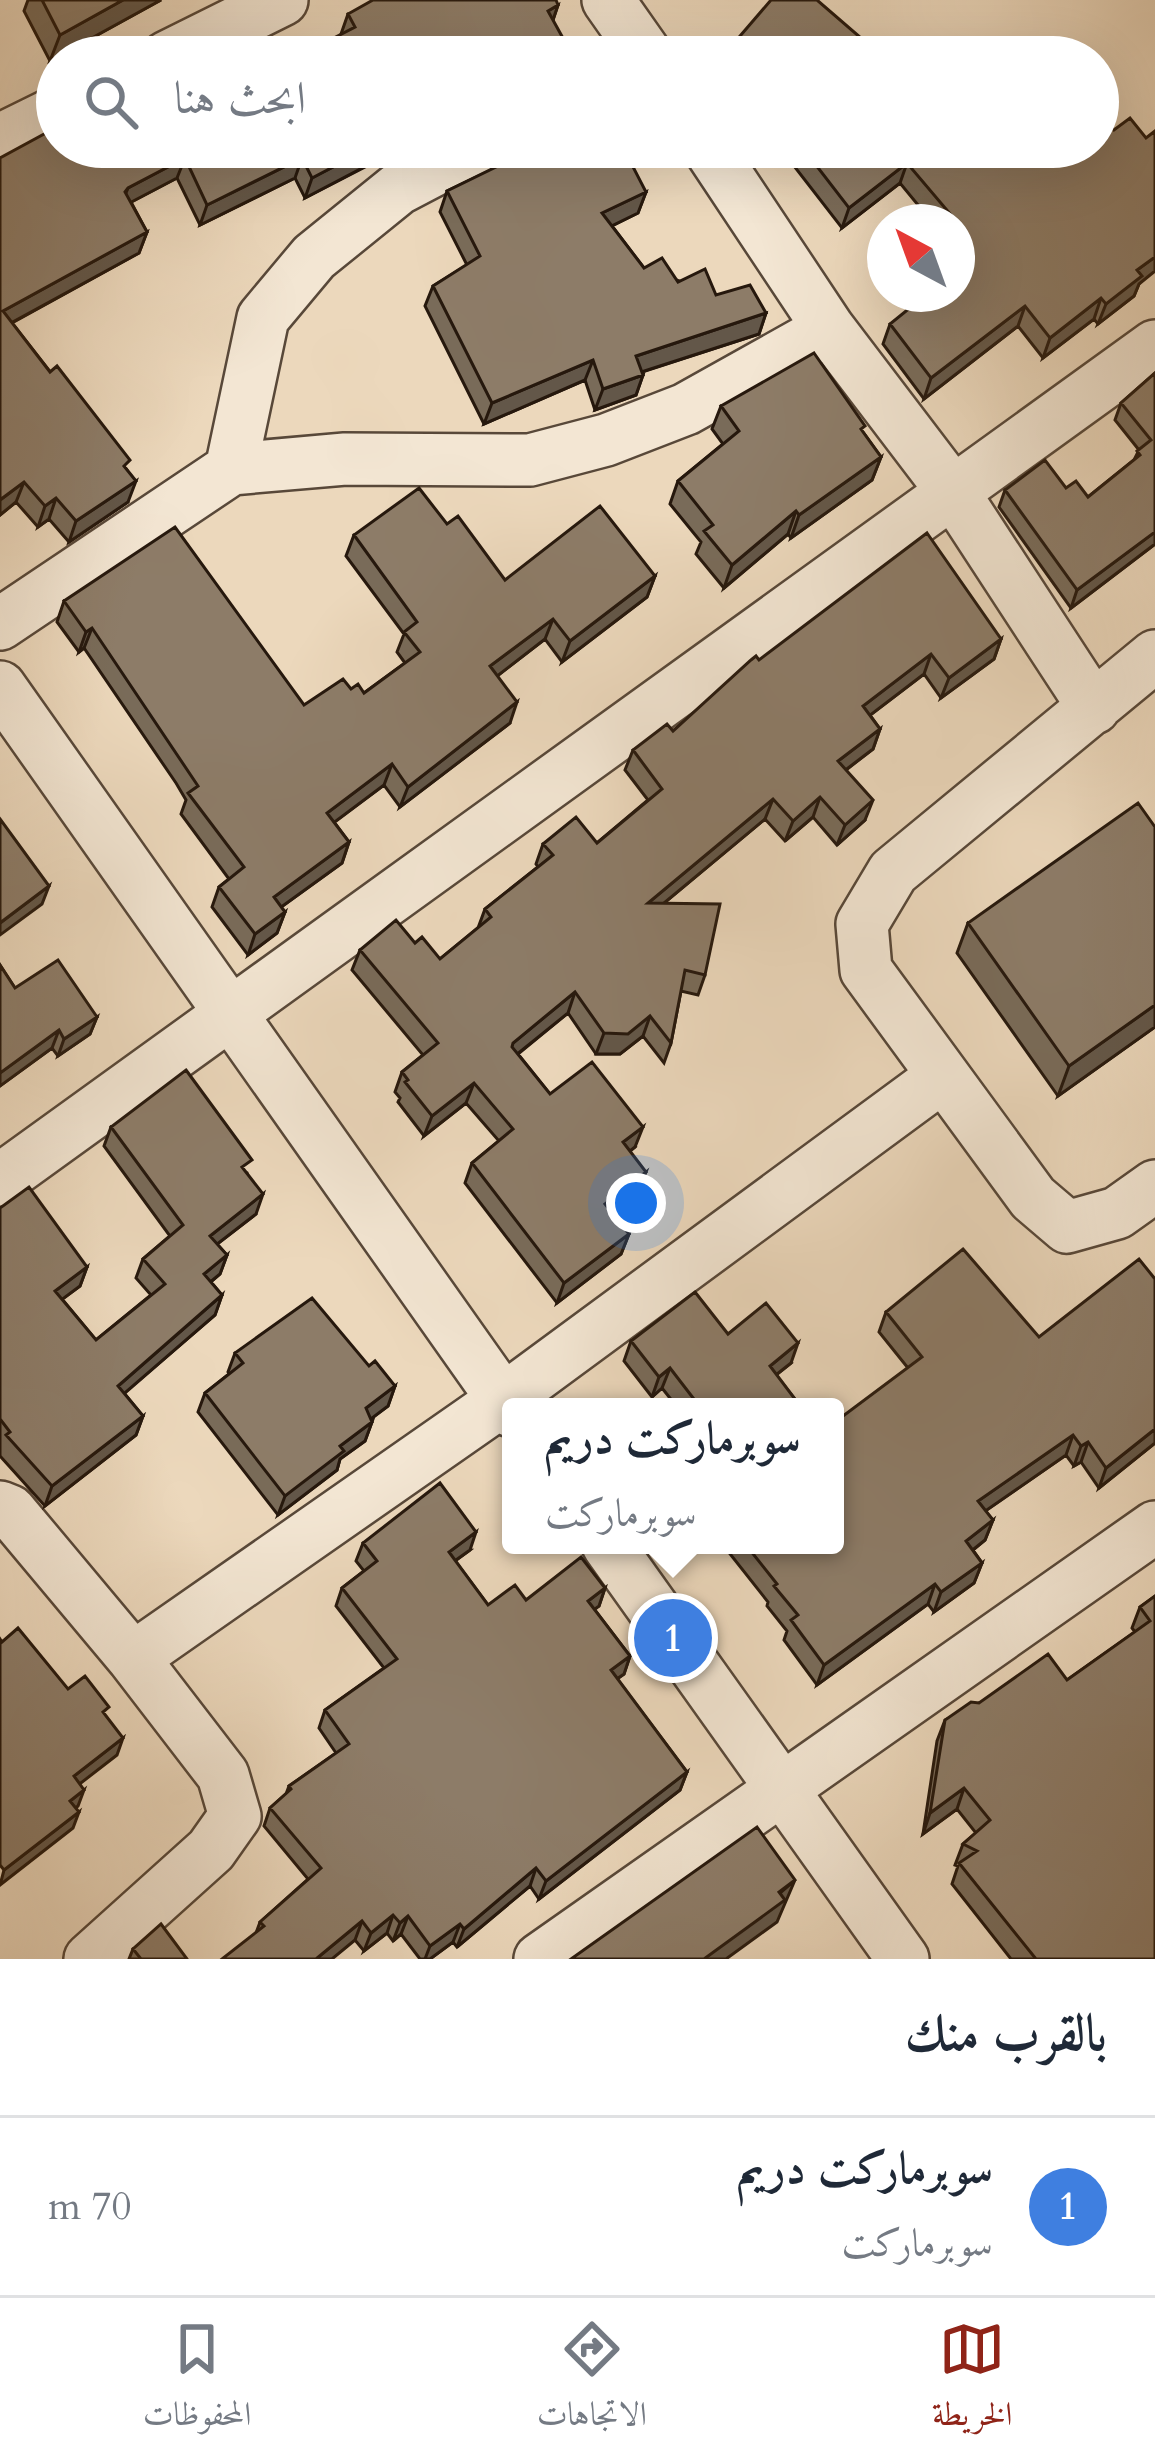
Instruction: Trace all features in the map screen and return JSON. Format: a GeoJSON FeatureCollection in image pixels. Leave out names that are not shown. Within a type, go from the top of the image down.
{"type":"FeatureCollection","features":[{"type":"Feature","properties":{"kind":"street"},"geometry":{"type":"LineString","coordinates":[[209,36],[282,0]]}},
{"type":"Feature","properties":{"kind":"street"},"geometry":{"type":"LineString","coordinates":[[608,0],[633,36]]}},
{"type":"Feature","properties":{"kind":"street"},"geometry":{"type":"LineString","coordinates":[[0,140],[36,122]]}},
{"type":"Feature","properties":{"kind":"street"},"geometry":{"type":"LineString","coordinates":[[231,469],[263,318],[314,257],[398,189],[438,168]]}},
{"type":"Feature","properties":{"kind":"street"},"geometry":{"type":"LineString","coordinates":[[722,168],[829,329],[953,492],[1094,708]]}},
{"type":"Feature","properties":{"kind":"street"},"geometry":{"type":"LineString","coordinates":[[0,624],[231,469],[344,459],[530,460],[605,440],[686,410],[829,329]]}},
{"type":"Feature","properties":{"kind":"street"},"geometry":{"type":"LineString","coordinates":[[0,1180],[1155,346]]}},
{"type":"Feature","properties":{"kind":"street"},"geometry":{"type":"LineString","coordinates":[[1155,656],[892,872],[862,924],[866,970],[1033,1198],[1067,1227],[1117,1213],[1155,1186]]}},
{"type":"Feature","properties":{"kind":"street"},"geometry":{"type":"LineString","coordinates":[[0,687],[502,1399]]}},
{"type":"Feature","properties":{"kind":"street"},"geometry":{"type":"LineString","coordinates":[[518,1398],[944,1076]]}},
{"type":"Feature","properties":{"kind":"street"},"geometry":{"type":"LineString","coordinates":[[133,1658],[502,1409]]}},
{"type":"Feature","properties":{"kind":"street"},"geometry":{"type":"LineString","coordinates":[[0,1507],[10,1511],[133,1658],[223,1775],[235,1816],[211,1850],[90,1959]]}},
{"type":"Feature","properties":{"kind":"street"},"geometry":{"type":"LineString","coordinates":[[540,1959],[1155,1527]]}},
{"type":"Feature","properties":{"kind":"street"},"geometry":{"type":"LineString","coordinates":[[615,1554],[903,1959]]}},
{"type":"Feature","properties":{"kind":"building"},"geometry":{"type":"Polygon","coordinates":[[[42,0],[123,0],[60,35],[42,0]]]}},
{"type":"Feature","properties":{"kind":"building"},"geometry":{"type":"Polygon","coordinates":[[[373,0],[556,0],[558,5],[548,11],[562,36],[338,36],[355,27],[348,14],[373,0]]]}},
{"type":"Feature","properties":{"kind":"building"},"geometry":{"type":"Polygon","coordinates":[[[771,0],[817,0],[859,36],[740,36],[771,0]]]}},
{"type":"Feature","properties":{"kind":"building"},"geometry":{"type":"Polygon","coordinates":[[[1130,118],[1146,138],[1155,131],[1155,257],[1137,270],[1142,276],[1106,304],[1101,298],[1050,338],[1025,306],[931,378],[890,324],[905,312],[975,312],[975,204],[942,204],[911,168],[1119,168],[1119,126],[1130,118]]]}},
{"type":"Feature","properties":{"kind":"building"},"geometry":{"type":"Polygon","coordinates":[[[36,138],[36,168],[166,168],[125,192],[147,232],[3,311],[50,372],[57,366],[130,460],[124,466],[136,481],[76,521],[56,498],[45,506],[24,482],[0,500],[0,158],[36,138]]]}},
{"type":"Feature","properties":{"kind":"building"},"geometry":{"type":"Polygon","coordinates":[[[190,168],[282,168],[207,205],[190,168]]]}},
{"type":"Feature","properties":{"kind":"building"},"geometry":{"type":"Polygon","coordinates":[[[307,168],[331,168],[312,178],[307,168]]]}},
{"type":"Feature","properties":{"kind":"building"},"geometry":{"type":"Polygon","coordinates":[[[494,168],[634,168],[646,192],[602,213],[644,268],[662,258],[678,282],[705,269],[716,295],[750,285],[766,313],[636,356],[643,375],[603,389],[593,360],[492,403],[433,286],[480,256],[447,191],[494,168]]]}},
{"type":"Feature","properties":{"kind":"building"},"geometry":{"type":"Polygon","coordinates":[[[818,168],[901,168],[849,208],[818,168]]]}},
{"type":"Feature","properties":{"kind":"building"},"geometry":{"type":"Polygon","coordinates":[[[814,353],[881,457],[799,515],[796,511],[732,565],[704,531],[713,525],[678,481],[739,431],[721,406],[814,353]]]}},
{"type":"Feature","properties":{"kind":"building"},"geometry":{"type":"Polygon","coordinates":[[[1155,373],[1155,532],[1077,590],[1005,490],[1045,460],[1066,488],[1076,481],[1088,497],[1140,455],[1137,451],[1151,440],[1121,403],[1155,373]]]}},
{"type":"Feature","properties":{"kind":"building"},"geometry":{"type":"Polygon","coordinates":[[[419,488],[447,524],[458,516],[505,580],[600,506],[655,576],[570,641],[553,619],[490,666],[517,702],[408,787],[392,764],[327,813],[349,842],[274,897],[285,912],[255,934],[219,887],[244,867],[188,793],[198,786],[92,628],[86,632],[64,601],[175,527],[304,705],[343,679],[351,689],[358,684],[364,693],[420,652],[404,632],[417,622],[354,535],[419,488]]]}},
{"type":"Feature","properties":{"kind":"building"},"geometry":{"type":"Polygon","coordinates":[[[927,533],[1001,639],[949,678],[931,654],[863,706],[880,729],[838,761],[873,800],[845,825],[820,797],[793,821],[773,799],[648,903],[720,904],[705,975],[685,970],[671,1043],[650,1016],[628,1034],[604,1033],[575,992],[513,1043],[550,1094],[592,1062],[643,1127],[623,1142],[646,1172],[605,1204],[629,1234],[564,1283],[472,1163],[513,1129],[474,1083],[432,1116],[402,1072],[438,1043],[360,950],[396,920],[415,943],[422,937],[440,959],[491,917],[485,909],[553,855],[543,844],[576,817],[597,843],[662,789],[633,750],[667,724],[673,731],[756,656],[759,660],[927,533]]]}},
{"type":"Feature","properties":{"kind":"building"},"geometry":{"type":"Polygon","coordinates":[[[1138,803],[1155,827],[1155,1005],[1069,1066],[968,923],[1138,803]]]}},
{"type":"Feature","properties":{"kind":"building"},"geometry":{"type":"Polygon","coordinates":[[[0,819],[49,886],[0,923],[0,819]]]}},
{"type":"Feature","properties":{"kind":"building"},"geometry":{"type":"Polygon","coordinates":[[[58,960],[97,1017],[64,1039],[59,1030],[0,1073],[0,965],[15,988],[58,960]]]}},
{"type":"Feature","properties":{"kind":"building"},"geometry":{"type":"Polygon","coordinates":[[[186,1070],[252,1160],[242,1167],[263,1194],[210,1236],[227,1255],[204,1274],[222,1295],[118,1386],[143,1416],[52,1486],[6,1435],[10,1432],[0,1419],[0,1208],[29,1187],[87,1267],[55,1291],[96,1340],[165,1284],[143,1259],[183,1225],[111,1127],[186,1070]]]}},
{"type":"Feature","properties":{"kind":"building"},"geometry":{"type":"Polygon","coordinates":[[[963,1249],[1039,1337],[1139,1259],[1155,1279],[1155,1429],[1106,1468],[1088,1442],[1081,1446],[1073,1435],[978,1501],[993,1520],[966,1541],[982,1563],[941,1592],[935,1584],[824,1665],[791,1620],[798,1615],[753,1554],[844,1554],[844,1415],[922,1357],[886,1312],[963,1249]]]}},
{"type":"Feature","properties":{"kind":"building"},"geometry":{"type":"Polygon","coordinates":[[[695,1292],[728,1334],[766,1303],[798,1343],[770,1366],[794,1398],[693,1398],[670,1368],[659,1377],[631,1341],[695,1292]]]}},
{"type":"Feature","properties":{"kind":"building"},"geometry":{"type":"Polygon","coordinates":[[[312,1298],[369,1366],[375,1361],[395,1386],[366,1408],[372,1422],[340,1446],[344,1451],[285,1496],[205,1393],[243,1363],[235,1353],[312,1298]]]}},
{"type":"Feature","properties":{"kind":"building"},"geometry":{"type":"Polygon","coordinates":[[[440,1483],[476,1532],[449,1552],[488,1605],[515,1585],[526,1600],[581,1557],[605,1588],[588,1601],[630,1656],[611,1670],[687,1772],[546,1881],[536,1868],[464,1929],[460,1924],[430,1946],[408,1916],[400,1923],[393,1915],[371,1933],[362,1921],[316,1959],[222,1959],[264,1926],[260,1922],[321,1868],[270,1808],[289,1786],[349,1744],[325,1710],[397,1659],[342,1588],[377,1561],[363,1543],[440,1483]]]}},
{"type":"Feature","properties":{"kind":"building"},"geometry":{"type":"Polygon","coordinates":[[[1155,1596],[1155,1959],[1036,1959],[959,1863],[977,1851],[963,1844],[990,1820],[964,1788],[930,1813],[945,1720],[971,1702],[979,1703],[1048,1654],[1067,1680],[1150,1621],[1140,1607],[1155,1596]]]}},
{"type":"Feature","properties":{"kind":"building"},"geometry":{"type":"Polygon","coordinates":[[[18,1628],[68,1689],[85,1676],[109,1707],[103,1712],[123,1738],[74,1776],[84,1790],[70,1801],[79,1812],[4,1870],[0,1865],[0,1639],[2,1642],[18,1628]]]}},
{"type":"Feature","properties":{"kind":"building"},"geometry":{"type":"Polygon","coordinates":[[[757,1827],[795,1880],[779,1892],[785,1900],[704,1959],[571,1959],[757,1827]]]}},
{"type":"Feature","properties":{"kind":"building"},"geometry":{"type":"Polygon","coordinates":[[[161,1924],[187,1959],[141,1959],[133,1949],[161,1924]]]}},
{"type":"Feature","properties":{"kind":"place","name":"سوبرماركت دريم"},"geometry":{"type":"Point","coordinates":[673,1638]}}]}
